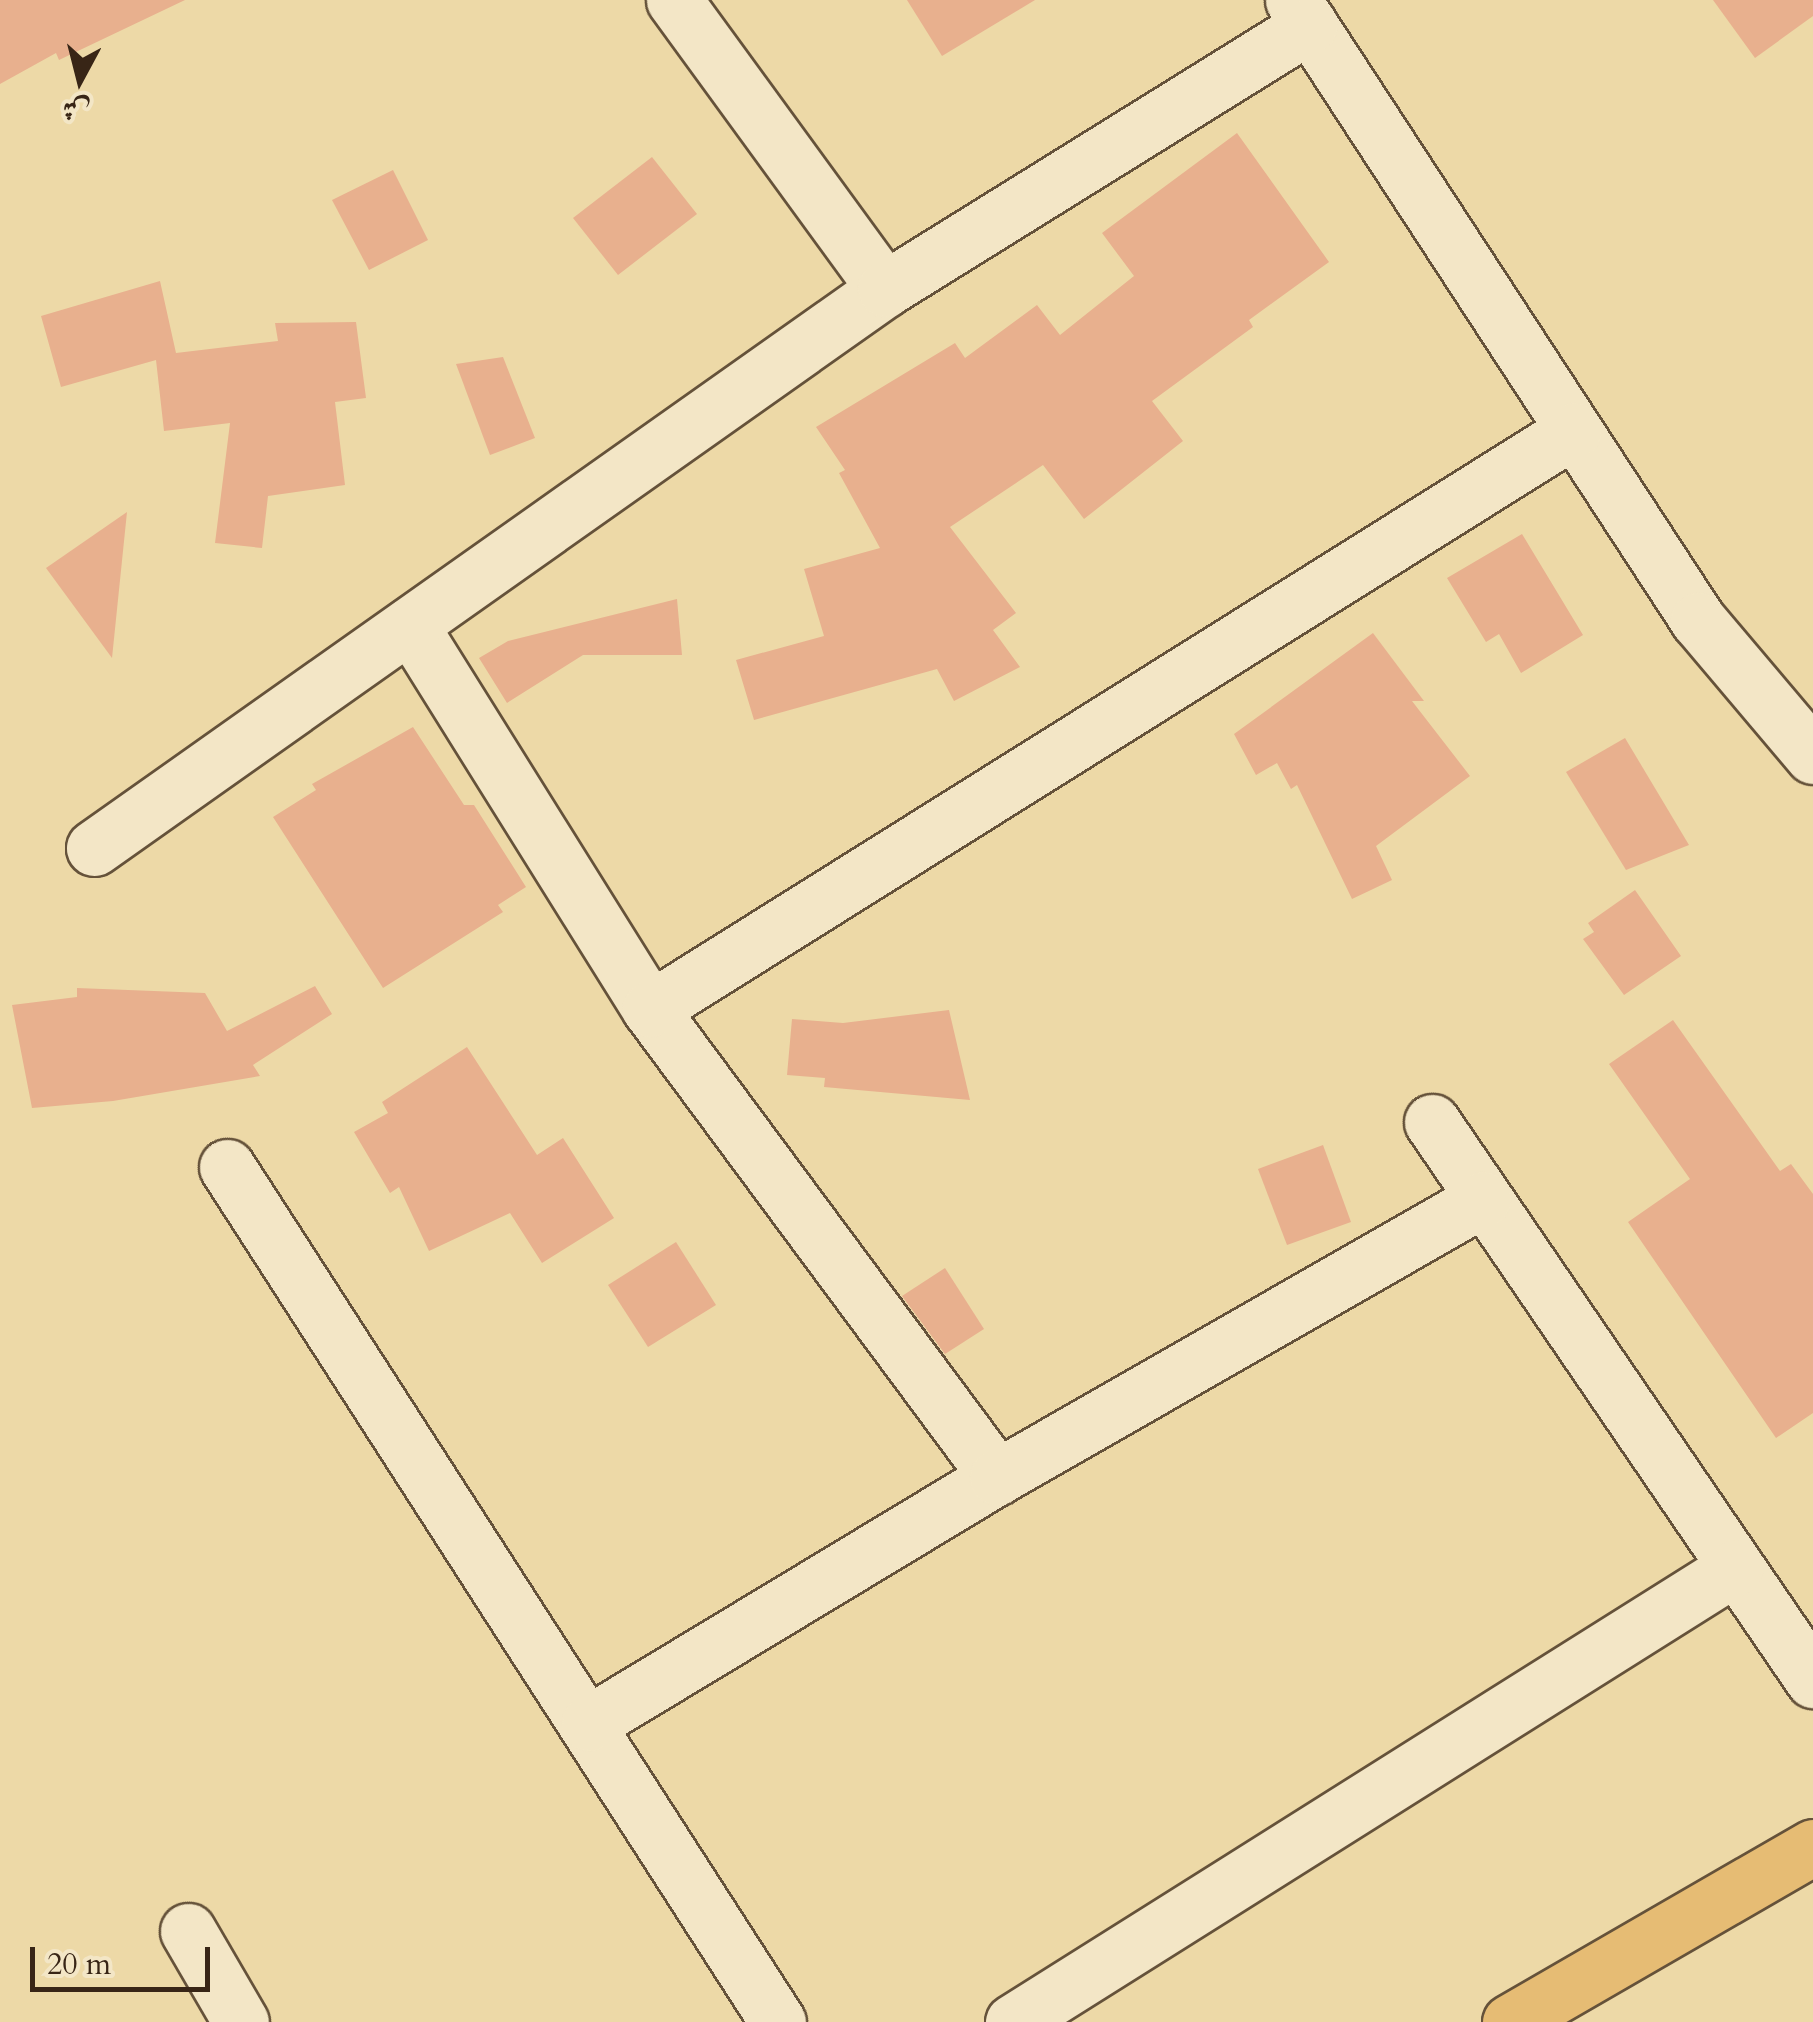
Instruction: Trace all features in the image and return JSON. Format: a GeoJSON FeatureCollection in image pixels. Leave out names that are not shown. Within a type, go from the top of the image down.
{"type":"FeatureCollection","features":[{"type":"Feature","properties":{"kind":"main road"},"geometry":{"type":"LineString","coordinates":[[1510,2022],[1813,1847]]}},
{"type":"Feature","properties":{"kind":"street"},"geometry":{"type":"LineString","coordinates":[[674,0],[884,289]]}},
{"type":"Feature","properties":{"kind":"street"},"geometry":{"type":"LineString","coordinates":[[94,848],[884,289],[1302,13],[1698,620],[1813,756]]}},
{"type":"Feature","properties":{"kind":"street"},"geometry":{"type":"LineString","coordinates":[[650,1008],[1574,430]]}},
{"type":"Feature","properties":{"kind":"street"},"geometry":{"type":"LineString","coordinates":[[410,625],[650,1008],[997,1477]]}},
{"type":"Feature","properties":{"kind":"street"},"geometry":{"type":"LineString","coordinates":[[1432,1122],[1813,1680]]}},
{"type":"Feature","properties":{"kind":"street"},"geometry":{"type":"LineString","coordinates":[[227,1167],[589,1723],[778,2022]]}},
{"type":"Feature","properties":{"kind":"street"},"geometry":{"type":"LineString","coordinates":[[589,1723],[997,1477],[1483,1198]]}},
{"type":"Feature","properties":{"kind":"street"},"geometry":{"type":"LineString","coordinates":[[1012,2022],[1736,1567]]}},
{"type":"Feature","properties":{"kind":"street"},"geometry":{"type":"LineString","coordinates":[[188,1931],[241,2022]]}},
{"type":"Feature","properties":{"kind":"building"},"geometry":{"type":"Polygon","coordinates":[[[0,0],[185,0],[59,60],[56,53],[0,84],[0,0]]]}},
{"type":"Feature","properties":{"kind":"building"},"geometry":{"type":"Polygon","coordinates":[[[907,0],[1035,0],[942,56],[907,0]]]}},
{"type":"Feature","properties":{"kind":"building"},"geometry":{"type":"Polygon","coordinates":[[[1713,0],[1813,0],[1813,16],[1755,58],[1713,0]]]}},
{"type":"Feature","properties":{"kind":"building"},"geometry":{"type":"Polygon","coordinates":[[[1237,133],[1329,262],[1249,320],[1253,327],[1152,401],[1183,441],[1084,519],[1043,465],[950,527],[1016,613],[993,630],[1020,667],[954,701],[937,669],[754,720],[736,660],[824,636],[804,569],[880,548],[839,473],[845,470],[816,427],[955,343],[965,358],[1037,305],[1060,335],[1134,276],[1102,233],[1237,133]]]}},
{"type":"Feature","properties":{"kind":"building"},"geometry":{"type":"Polygon","coordinates":[[[652,157],[697,214],[618,275],[573,218],[652,157]]]}},
{"type":"Feature","properties":{"kind":"building"},"geometry":{"type":"Polygon","coordinates":[[[393,170],[428,240],[369,270],[332,200],[393,170]]]}},
{"type":"Feature","properties":{"kind":"building"},"geometry":{"type":"Polygon","coordinates":[[[160,281],[176,353],[278,341],[275,323],[356,322],[366,398],[335,402],[345,485],[268,496],[262,548],[215,543],[230,423],[164,431],[156,360],[61,387],[41,316],[160,281]]]}},
{"type":"Feature","properties":{"kind":"building"},"geometry":{"type":"Polygon","coordinates":[[[503,357],[535,438],[490,455],[456,364],[503,357]]]}},
{"type":"Feature","properties":{"kind":"building"},"geometry":{"type":"Polygon","coordinates":[[[127,512],[112,658],[46,568],[127,512]]]}},
{"type":"Feature","properties":{"kind":"building"},"geometry":{"type":"Polygon","coordinates":[[[1522,534],[1583,635],[1521,673],[1499,634],[1486,642],[1447,578],[1522,534]]]}},
{"type":"Feature","properties":{"kind":"building"},"geometry":{"type":"Polygon","coordinates":[[[677,599],[682,655],[583,655],[507,703],[479,658],[508,641],[677,599]]]}},
{"type":"Feature","properties":{"kind":"building"},"geometry":{"type":"Polygon","coordinates":[[[1373,633],[1424,701],[1412,701],[1470,776],[1376,846],[1392,880],[1352,899],[1297,785],[1291,789],[1277,763],[1256,775],[1234,734],[1373,633]]]}},
{"type":"Feature","properties":{"kind":"building"},"geometry":{"type":"Polygon","coordinates":[[[413,727],[464,805],[474,805],[526,887],[498,905],[503,912],[383,988],[273,817],[316,790],[312,784],[413,727]]]}},
{"type":"Feature","properties":{"kind":"building"},"geometry":{"type":"Polygon","coordinates":[[[1625,738],[1689,845],[1626,870],[1566,772],[1625,738]]]}},
{"type":"Feature","properties":{"kind":"building"},"geometry":{"type":"Polygon","coordinates":[[[1635,890],[1681,956],[1624,995],[1583,939],[1594,932],[1588,923],[1635,890]]]}},
{"type":"Feature","properties":{"kind":"building"},"geometry":{"type":"Polygon","coordinates":[[[315,986],[332,1014],[253,1065],[260,1076],[113,1101],[32,1108],[12,1005],[77,997],[77,988],[205,993],[227,1031],[315,986]]]}},
{"type":"Feature","properties":{"kind":"building"},"geometry":{"type":"Polygon","coordinates":[[[949,1010],[970,1100],[824,1087],[825,1078],[787,1075],[792,1019],[843,1023],[949,1010]]]}},
{"type":"Feature","properties":{"kind":"building"},"geometry":{"type":"Polygon","coordinates":[[[1673,1020],[1780,1171],[1791,1164],[1813,1194],[1813,1413],[1776,1438],[1628,1222],[1690,1179],[1609,1064],[1673,1020]]]}},
{"type":"Feature","properties":{"kind":"building"},"geometry":{"type":"Polygon","coordinates":[[[467,1047],[537,1155],[563,1138],[614,1218],[542,1263],[510,1213],[429,1251],[399,1187],[390,1193],[354,1132],[388,1113],[382,1102],[467,1047]]]}},
{"type":"Feature","properties":{"kind":"building"},"geometry":{"type":"Polygon","coordinates":[[[1323,1145],[1351,1222],[1287,1245],[1258,1169],[1323,1145]]]}},
{"type":"Feature","properties":{"kind":"building"},"geometry":{"type":"Polygon","coordinates":[[[676,1242],[716,1305],[648,1347],[608,1285],[676,1242]]]}},
{"type":"Feature","properties":{"kind":"building"},"geometry":{"type":"Polygon","coordinates":[[[945,1268],[984,1329],[945,1354],[902,1296],[945,1268]]]}}]}
